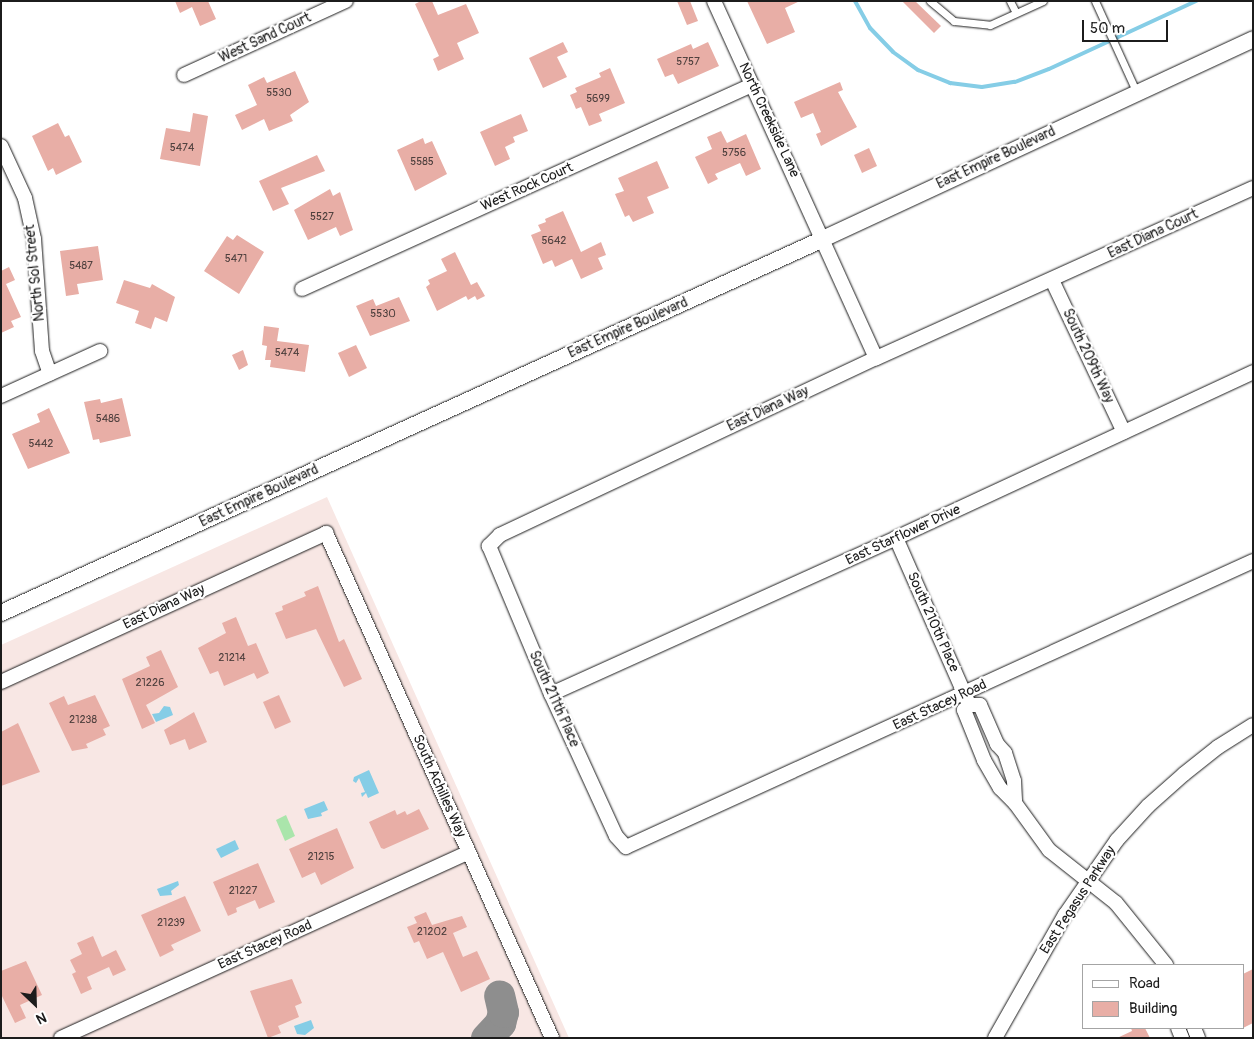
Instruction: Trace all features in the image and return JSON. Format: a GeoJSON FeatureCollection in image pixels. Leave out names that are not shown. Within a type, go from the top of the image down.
{"type":"FeatureCollection","features":[{"type":"Feature","properties":{"kind":"street","name":"West Sand Court"},"geometry":{"type":"LineString","coordinates":[[184,75],[346,1]]}},
{"type":"Feature","properties":{"kind":"street","name":"North Creekside Lane"},"geometry":{"type":"LineString","coordinates":[[714,1],[823,239]]}},
{"type":"Feature","properties":{"kind":"street","name":"East Empire Boulevard"},"geometry":{"type":"LineString","coordinates":[[1,613],[823,239],[1253,38]]}},
{"type":"Feature","properties":{"kind":"street","name":"West Rock Court"},"geometry":{"type":"LineString","coordinates":[[302,289],[752,85]]}},
{"type":"Feature","properties":{"kind":"street","name":"North Sol Street"},"geometry":{"type":"LineString","coordinates":[[1,146],[25,198],[34,239],[42,351],[50,374]]}},
{"type":"Feature","properties":{"kind":"street","name":"East Diana Court"},"geometry":{"type":"LineString","coordinates":[[1052,280],[1253,188]]}},
{"type":"Feature","properties":{"kind":"street"},"geometry":{"type":"LineString","coordinates":[[823,239],[876,358]]}},
{"type":"Feature","properties":{"kind":"street","name":"East Diana Way"},"geometry":{"type":"LineString","coordinates":[[489,546],[500,534],[876,358],[1052,280]]}},
{"type":"Feature","properties":{"kind":"street","name":"South 209th Way"},"geometry":{"type":"LineString","coordinates":[[1052,280],[1124,432]]}},
{"type":"Feature","properties":{"kind":"street"},"geometry":{"type":"LineString","coordinates":[[1,396],[100,352]]}},
{"type":"Feature","properties":{"kind":"street","name":"East Starflower Drive"},"geometry":{"type":"LineString","coordinates":[[551,694],[896,538],[1253,372]]}},
{"type":"Feature","properties":{"kind":"street","name":"East Diana Way"},"geometry":{"type":"LineString","coordinates":[[1,682],[326,533]]}},
{"type":"Feature","properties":{"kind":"street","name":"South Achilles Way"},"geometry":{"type":"LineString","coordinates":[[326,533],[552,1038]]}},
{"type":"Feature","properties":{"kind":"street","name":"South 210th Place"},"geometry":{"type":"LineString","coordinates":[[896,538],[967,700],[964,710],[982,750],[984,760],[1000,788],[1015,803],[1049,850],[1132,919],[1154,959]]}},
{"type":"Feature","properties":{"kind":"street","name":"South 211th Place"},"geometry":{"type":"LineString","coordinates":[[489,546],[551,694],[616,836],[626,847]]}},
{"type":"Feature","properties":{"kind":"street","name":"East Stacey Road"},"geometry":{"type":"LineString","coordinates":[[626,847],[967,700],[1253,561]]}},
{"type":"Feature","properties":{"kind":"street","name":"South 210th Place"},"geometry":{"type":"LineString","coordinates":[[967,700],[980,705],[996,744],[1005,754],[1014,781],[1015,803]]}},
{"type":"Feature","properties":{"kind":"street","name":"East Pegasus Parkway"},"geometry":{"type":"LineString","coordinates":[[995,1038],[1087,881],[1117,840],[1148,806],[1218,747],[1253,725]]}},
{"type":"Feature","properties":{"kind":"street"},"geometry":{"type":"LineString","coordinates":[[982,750],[996,744]]}},
{"type":"Feature","properties":{"kind":"street","name":"East Stacey Road"},"geometry":{"type":"LineString","coordinates":[[61,1038],[469,852]]}},
{"type":"Feature","properties":{"kind":"lane"},"geometry":{"type":"LineString","coordinates":[[930,1],[954,21],[990,25],[1044,1]]}},
{"type":"Feature","properties":{"kind":"lane"},"geometry":{"type":"LineString","coordinates":[[1010,1],[1016,13]]}},
{"type":"Feature","properties":{"kind":"lane"},"geometry":{"type":"LineString","coordinates":[[1095,1],[1137,92]]}},
{"type":"Feature","properties":{"kind":"shaded area"},"geometry":{"type":"Polygon","coordinates":[[[327,497],[569,1038],[1,1038],[1,645],[327,497]]]}},
{"type":"Feature","properties":{"kind":"green space"},"geometry":{"type":"Polygon","coordinates":[[[286,815],[295,836],[285,841],[276,820],[286,815]]]}},
{"type":"Feature","properties":{"kind":"water"},"geometry":{"type":"Polygon","coordinates":[[[164,706],[170,707],[173,715],[156,722],[152,714],[159,713],[164,706]]]}},
{"type":"Feature","properties":{"kind":"water"},"geometry":{"type":"Polygon","coordinates":[[[369,770],[379,793],[368,798],[366,793],[362,797],[361,793],[365,792],[359,778],[356,783],[353,781],[354,777],[369,770]]]}},
{"type":"Feature","properties":{"kind":"water"},"geometry":{"type":"Polygon","coordinates":[[[324,801],[328,810],[321,813],[322,816],[308,819],[304,809],[324,801]]]}},
{"type":"Feature","properties":{"kind":"water"},"geometry":{"type":"Polygon","coordinates":[[[235,840],[239,849],[221,858],[216,849],[235,840]]]}},
{"type":"Feature","properties":{"kind":"water"},"geometry":{"type":"Polygon","coordinates":[[[178,881],[179,885],[171,891],[172,895],[160,896],[157,889],[178,881]]]}},
{"type":"Feature","properties":{"kind":"water"},"geometry":{"type":"Polygon","coordinates":[[[311,1020],[314,1028],[305,1035],[297,1034],[294,1026],[311,1020]]]}},
{"type":"Feature","properties":{"kind":"building"},"geometry":{"type":"Polygon","coordinates":[[[175,1],[208,1],[216,19],[200,26],[192,7],[180,13],[175,1]]]}},
{"type":"Feature","properties":{"kind":"building"},"geometry":{"type":"Polygon","coordinates":[[[421,1],[432,1],[438,15],[466,4],[479,33],[457,43],[464,59],[438,71],[433,59],[439,56],[415,4],[421,1]]]}},
{"type":"Feature","properties":{"kind":"building"},"geometry":{"type":"Polygon","coordinates":[[[677,1],[690,1],[698,21],[687,25],[677,1]]]}},
{"type":"Feature","properties":{"kind":"building"},"geometry":{"type":"Polygon","coordinates":[[[747,1],[800,1],[785,8],[795,32],[767,44],[747,1]]]}},
{"type":"Feature","properties":{"kind":"building"},"geometry":{"type":"Polygon","coordinates":[[[902,1],[915,1],[941,26],[934,33],[902,1]]]}},
{"type":"Feature","properties":{"kind":"building"},"geometry":{"type":"Polygon","coordinates":[[[563,42],[568,52],[557,57],[567,77],[543,88],[529,58],[563,42]]]}},
{"type":"Feature","properties":{"kind":"building"},"geometry":{"type":"Polygon","coordinates":[[[708,42],[719,66],[678,84],[673,74],[665,77],[657,59],[691,44],[693,49],[708,42]]]}},
{"type":"Feature","properties":{"kind":"building"},"geometry":{"type":"Polygon","coordinates":[[[610,68],[625,103],[599,114],[602,121],[589,126],[581,107],[576,109],[570,95],[577,92],[575,88],[601,77],[599,73],[610,68]]]}},
{"type":"Feature","properties":{"kind":"building"},"geometry":{"type":"Polygon","coordinates":[[[295,71],[309,102],[290,115],[293,121],[269,131],[264,119],[242,130],[235,115],[257,105],[248,85],[264,77],[267,83],[295,71]]]}},
{"type":"Feature","properties":{"kind":"building"},"geometry":{"type":"Polygon","coordinates":[[[840,82],[843,90],[838,92],[857,127],[821,146],[816,134],[821,132],[813,113],[801,118],[794,102],[840,82]]]}},
{"type":"Feature","properties":{"kind":"building"},"geometry":{"type":"Polygon","coordinates":[[[193,113],[208,116],[200,166],[160,159],[166,128],[190,132],[193,113]]]}},
{"type":"Feature","properties":{"kind":"building"},"geometry":{"type":"Polygon","coordinates":[[[521,114],[528,131],[513,137],[515,142],[505,147],[510,159],[495,166],[480,132],[521,114]]]}},
{"type":"Feature","properties":{"kind":"building"},"geometry":{"type":"Polygon","coordinates":[[[58,123],[65,137],[69,135],[82,162],[56,175],[53,168],[48,171],[32,136],[58,123]]]}},
{"type":"Feature","properties":{"kind":"building"},"geometry":{"type":"Polygon","coordinates":[[[721,131],[727,143],[746,134],[761,169],[746,176],[740,163],[715,174],[718,179],[708,184],[695,157],[712,149],[707,137],[721,131]]]}},
{"type":"Feature","properties":{"kind":"building"},"geometry":{"type":"Polygon","coordinates":[[[423,138],[425,144],[432,141],[447,174],[415,191],[397,150],[423,138]]]}},
{"type":"Feature","properties":{"kind":"building"},"geometry":{"type":"Polygon","coordinates":[[[869,148],[877,166],[862,173],[854,155],[869,148]]]}},
{"type":"Feature","properties":{"kind":"building"},"geometry":{"type":"Polygon","coordinates":[[[317,155],[325,171],[281,188],[289,204],[273,211],[259,181],[317,155]]]}},
{"type":"Feature","properties":{"kind":"building"},"geometry":{"type":"Polygon","coordinates":[[[657,161],[669,188],[647,197],[654,213],[633,222],[629,215],[625,217],[615,194],[624,191],[618,178],[657,161]]]}},
{"type":"Feature","properties":{"kind":"building"},"geometry":{"type":"Polygon","coordinates":[[[330,189],[333,196],[340,192],[353,230],[340,236],[336,227],[308,240],[294,210],[330,189]]]}},
{"type":"Feature","properties":{"kind":"building"},"geometry":{"type":"Polygon","coordinates":[[[563,211],[581,252],[601,242],[606,255],[598,258],[603,269],[581,279],[572,259],[555,267],[552,260],[543,264],[531,235],[541,231],[538,225],[546,222],[545,219],[563,211]]]}},
{"type":"Feature","properties":{"kind":"building"},"geometry":{"type":"Polygon","coordinates":[[[237,235],[264,252],[239,294],[204,271],[227,236],[233,240],[237,235]]]}},
{"type":"Feature","properties":{"kind":"building"},"geometry":{"type":"Polygon","coordinates":[[[98,246],[103,280],[77,284],[79,294],[66,296],[60,251],[98,246]]]}},
{"type":"Feature","properties":{"kind":"building"},"geometry":{"type":"Polygon","coordinates":[[[455,252],[471,285],[477,282],[485,296],[477,300],[475,296],[468,300],[466,296],[437,311],[426,287],[430,284],[428,280],[447,271],[441,259],[455,252]]]}},
{"type":"Feature","properties":{"kind":"building"},"geometry":{"type":"Polygon","coordinates":[[[9,267],[15,280],[6,284],[21,317],[11,321],[14,327],[1,333],[1,271],[9,267]]]}},
{"type":"Feature","properties":{"kind":"building"},"geometry":{"type":"Polygon","coordinates":[[[124,280],[150,288],[152,284],[175,297],[167,322],[155,317],[151,329],[135,323],[139,311],[116,303],[124,280]]]}},
{"type":"Feature","properties":{"kind":"building"},"geometry":{"type":"Polygon","coordinates":[[[399,297],[410,321],[370,336],[356,306],[373,299],[376,306],[399,297]]]}},
{"type":"Feature","properties":{"kind":"building"},"geometry":{"type":"Polygon","coordinates":[[[264,326],[279,328],[277,341],[309,345],[305,372],[270,367],[271,360],[265,360],[267,346],[262,345],[264,326]]]}},
{"type":"Feature","properties":{"kind":"building"},"geometry":{"type":"Polygon","coordinates":[[[356,345],[367,368],[349,377],[338,353],[356,345]]]}},
{"type":"Feature","properties":{"kind":"building"},"geometry":{"type":"Polygon","coordinates":[[[243,350],[248,365],[239,370],[232,355],[243,350]]]}},
{"type":"Feature","properties":{"kind":"building"},"geometry":{"type":"Polygon","coordinates":[[[122,398],[131,436],[100,443],[99,439],[93,440],[84,402],[100,399],[101,403],[122,398]]]}},
{"type":"Feature","properties":{"kind":"building"},"geometry":{"type":"Polygon","coordinates":[[[49,408],[70,453],[28,469],[12,434],[40,422],[37,414],[49,408]]]}},
{"type":"Feature","properties":{"kind":"building"},"geometry":{"type":"Polygon","coordinates":[[[318,586],[339,642],[344,639],[362,679],[344,687],[316,629],[286,639],[275,613],[283,610],[282,606],[306,596],[304,592],[318,586]]]}},
{"type":"Feature","properties":{"kind":"building"},"geometry":{"type":"Polygon","coordinates":[[[236,617],[248,646],[256,643],[269,673],[257,679],[254,673],[224,686],[218,671],[210,674],[198,648],[226,633],[222,623],[236,617]]]}},
{"type":"Feature","properties":{"kind":"building"},"geometry":{"type":"Polygon","coordinates":[[[161,650],[178,687],[146,705],[155,723],[142,729],[122,679],[150,666],[146,657],[161,650]]]}},
{"type":"Feature","properties":{"kind":"building"},"geometry":{"type":"Polygon","coordinates":[[[95,695],[110,726],[103,729],[106,735],[86,744],[88,748],[72,751],[49,703],[64,696],[68,705],[95,695]]]}},
{"type":"Feature","properties":{"kind":"building"},"geometry":{"type":"Polygon","coordinates":[[[279,695],[291,722],[275,729],[263,702],[279,695]]]}},
{"type":"Feature","properties":{"kind":"building"},"geometry":{"type":"Polygon","coordinates":[[[194,712],[207,742],[189,750],[185,739],[170,745],[164,730],[194,712]]]}},
{"type":"Feature","properties":{"kind":"building"},"geometry":{"type":"Polygon","coordinates":[[[18,723],[40,772],[1,786],[1,732],[18,723]]]}},
{"type":"Feature","properties":{"kind":"building"},"geometry":{"type":"Polygon","coordinates":[[[419,809],[429,829],[384,849],[381,848],[369,822],[395,810],[397,815],[405,811],[407,815],[419,809]]]}},
{"type":"Feature","properties":{"kind":"building"},"geometry":{"type":"Polygon","coordinates":[[[337,828],[354,868],[321,885],[315,872],[302,878],[289,849],[337,828]]]}},
{"type":"Feature","properties":{"kind":"building"},"geometry":{"type":"Polygon","coordinates":[[[258,863],[275,902],[259,909],[255,900],[236,908],[237,912],[228,916],[213,882],[258,863]]]}},
{"type":"Feature","properties":{"kind":"building"},"geometry":{"type":"Polygon","coordinates":[[[185,896],[201,931],[171,945],[174,950],[160,957],[141,915],[185,896]]]}},
{"type":"Feature","properties":{"kind":"building"},"geometry":{"type":"Polygon","coordinates":[[[426,912],[432,925],[462,916],[467,927],[453,933],[463,957],[477,951],[490,979],[461,992],[443,952],[427,959],[419,941],[414,943],[407,927],[417,923],[414,917],[426,912]]]}},
{"type":"Feature","properties":{"kind":"building"},"geometry":{"type":"Polygon","coordinates":[[[93,936],[102,957],[116,950],[126,970],[113,976],[109,967],[87,977],[92,989],[81,994],[72,974],[76,972],[70,960],[82,954],[77,943],[93,936]]]}},
{"type":"Feature","properties":{"kind":"building"},"geometry":{"type":"Polygon","coordinates":[[[26,961],[42,995],[20,1005],[26,1018],[15,1023],[1,994],[1,971],[26,961]]]}},
{"type":"Feature","properties":{"kind":"building"},"geometry":{"type":"Polygon","coordinates":[[[1253,969],[1253,1023],[1244,1028],[1244,974],[1253,969]]]}},
{"type":"Feature","properties":{"kind":"building"},"geometry":{"type":"Polygon","coordinates":[[[292,979],[302,1003],[295,1006],[299,1017],[278,1026],[281,1033],[268,1038],[250,991],[292,979]]]}},
{"type":"Feature","properties":{"kind":"building"},"geometry":{"type":"Polygon","coordinates":[[[1131,1029],[1146,1029],[1150,1038],[1117,1038],[1132,1031],[1131,1029]]]}},
{"type":"Feature","properties":{"kind":"waterway"},"geometry":{"type":"LineString","coordinates":[[855,1],[870,28],[893,52],[918,70],[950,83],[982,87],[1015,82],[1049,69],[1196,1]]}},
{"type":"Feature","properties":{"kind":"taxiway"},"geometry":{"type":"LineString","coordinates":[[486,1038],[500,1023],[503,1012],[499,995]]}}]}
